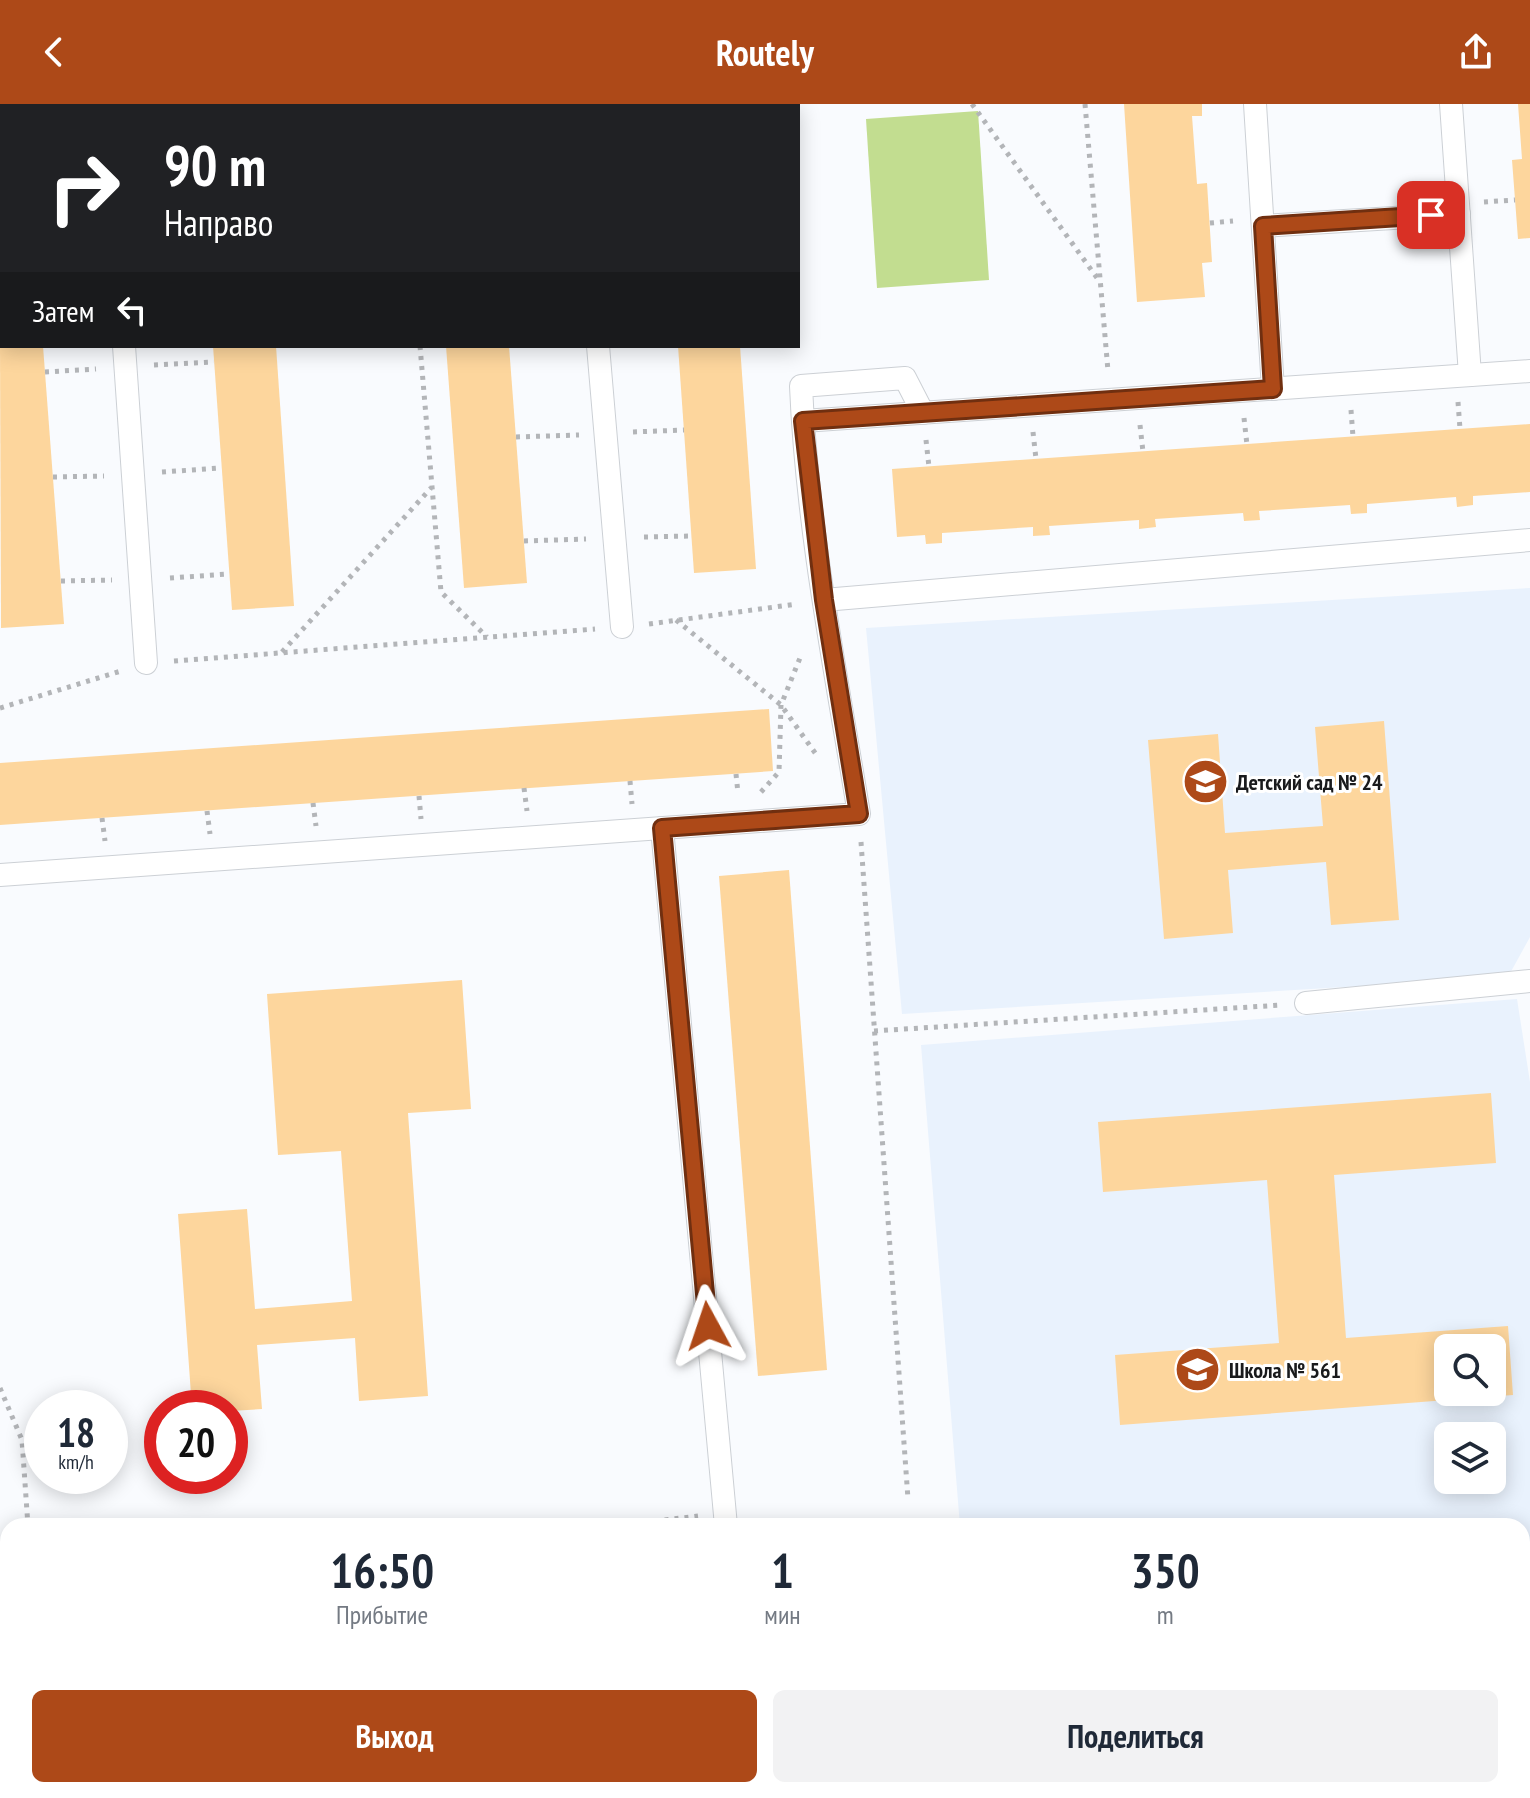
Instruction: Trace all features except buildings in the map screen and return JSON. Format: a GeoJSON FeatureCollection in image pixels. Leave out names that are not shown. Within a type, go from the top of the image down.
{"type":"FeatureCollection","features":[{"type":"Feature","properties":{"kind":"lane"},"geometry":{"type":"LineString","coordinates":[[1255,104],[1273,389]]}},
{"type":"Feature","properties":{"kind":"lane"},"geometry":{"type":"LineString","coordinates":[[1451,104],[1470,375]]}},
{"type":"Feature","properties":{"kind":"lane"},"geometry":{"type":"LineString","coordinates":[[1263,226],[1459,214]]}},
{"type":"Feature","properties":{"kind":"lane"},"geometry":{"type":"LineString","coordinates":[[598,348],[622,627]]}},
{"type":"Feature","properties":{"kind":"lane"},"geometry":{"type":"LineString","coordinates":[[125,356],[146,663]]}},
{"type":"Feature","properties":{"kind":"lane"},"geometry":{"type":"LineString","coordinates":[[803,421],[1530,371]]}},
{"type":"Feature","properties":{"kind":"lane"},"geometry":{"type":"LineString","coordinates":[[0,875],[859,814],[824,600],[801,386],[905,378],[923,413]]}},
{"type":"Feature","properties":{"kind":"lane"},"geometry":{"type":"LineString","coordinates":[[824,600],[1530,540]]}},
{"type":"Feature","properties":{"kind":"lane"},"geometry":{"type":"LineString","coordinates":[[662,828],[726,1518]]}},
{"type":"Feature","properties":{"kind":"lane"},"geometry":{"type":"LineString","coordinates":[[1306,1003],[1530,981]]}},
{"type":"Feature","properties":{"kind":"path"},"geometry":{"type":"LineString","coordinates":[[972,104],[1100,282]]}},
{"type":"Feature","properties":{"kind":"path"},"geometry":{"type":"LineString","coordinates":[[1085,104],[1110,400]]}},
{"type":"Feature","properties":{"kind":"path"},"geometry":{"type":"LineString","coordinates":[[420,348],[441,592],[488,637]]}},
{"type":"Feature","properties":{"kind":"path"},"geometry":{"type":"LineString","coordinates":[[45,372],[125,356],[214,362]]}},
{"type":"Feature","properties":{"kind":"path"},"geometry":{"type":"LineString","coordinates":[[53,477],[221,468]]}},
{"type":"Feature","properties":{"kind":"path"},"geometry":{"type":"LineString","coordinates":[[281,653],[432,487]]}},
{"type":"Feature","properties":{"kind":"path"},"geometry":{"type":"LineString","coordinates":[[61,581],[229,574]]}},
{"type":"Feature","properties":{"kind":"path"},"geometry":{"type":"LineString","coordinates":[[0,708],[146,663],[622,627],[824,600],[781,705],[779,772],[759,794]]}},
{"type":"Feature","properties":{"kind":"path"},"geometry":{"type":"LineString","coordinates":[[676,620],[781,705],[824,766]]}},
{"type":"Feature","properties":{"kind":"path"},"geometry":{"type":"LineString","coordinates":[[859,814],[908,1499]]}},
{"type":"Feature","properties":{"kind":"path"},"geometry":{"type":"LineString","coordinates":[[874,1031],[1306,1003]]}},
{"type":"Feature","properties":{"kind":"path"},"geometry":{"type":"LineString","coordinates":[[0,1388],[22,1440],[27,1518]]}},
{"type":"Feature","properties":{"kind":"shaded area","name":"Детский сад № 24"},"geometry":{"type":"Polygon","coordinates":[[[1530,588],[1530,937],[1508,977],[902,1014],[866,628],[1530,588]]]}},
{"type":"Feature","properties":{"kind":"shaded area","name":"Школа № 561"},"geometry":{"type":"Polygon","coordinates":[[[1517,999],[1530,1082],[1530,1518],[959,1518],[921,1045],[1517,999]]]}},
{"type":"Feature","properties":{"kind":"green space"},"geometry":{"type":"Polygon","coordinates":[[[978,111],[989,280],[877,288],[866,119],[978,111]]]}},
{"type":"Feature","properties":{"kind":"place","name":"Детский сад № 24"},"geometry":{"type":"Point","coordinates":[1205,782]}},
{"type":"Feature","properties":{"kind":"place","name":"Школа № 561"},"geometry":{"type":"Point","coordinates":[1198,1370]}},
{"type":"Feature","properties":{"kind":"route"},"geometry":{"type":"LineString","coordinates":[[708,1326],[662,828],[859,814],[824,600],[803,421],[1273,389],[1263,226],[1431,215]]}}]}
